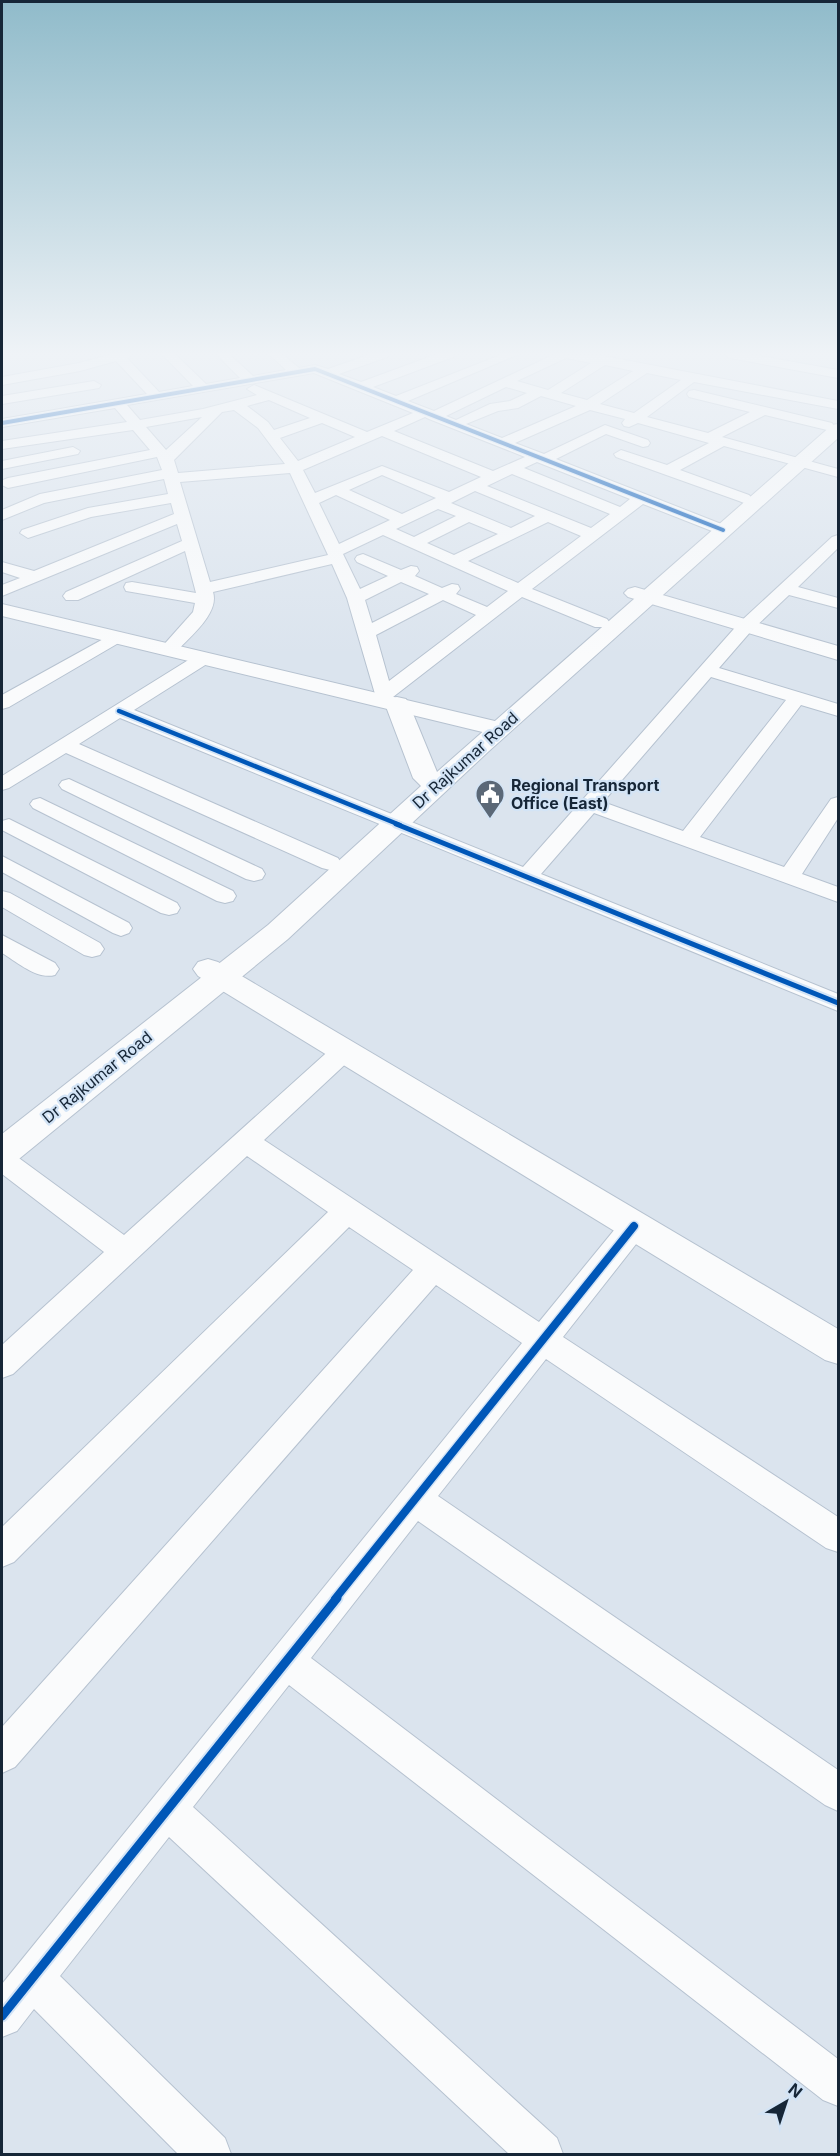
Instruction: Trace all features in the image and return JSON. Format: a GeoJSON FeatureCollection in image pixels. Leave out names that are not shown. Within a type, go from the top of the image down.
{"type":"FeatureCollection","features":[{"type":"Feature","properties":{"kind":"main road","name":"Dr Rajkumar Road"},"geometry":{"type":"LineString","coordinates":[[2,1130],[214,973],[278,932],[389,820],[800,455]]}},
{"type":"Feature","properties":{"kind":"main road","name":"Dr Rajkumar Road"},"geometry":{"type":"LineString","coordinates":[[717,528],[744,498],[793,461]]}},
{"type":"Feature","properties":{"kind":"main road","name":"Dr Rajkumar Road"},"geometry":{"type":"LineString","coordinates":[[483,735],[601,623],[641,595]]}},
{"type":"Feature","properties":{"kind":"main road"},"geometry":{"type":"LineString","coordinates":[[388,699],[432,781]]}},
{"type":"Feature","properties":{"kind":"main road","name":"Dr Rajkumar Road"},"geometry":{"type":"LineString","coordinates":[[2,1153],[214,973],[330,862],[389,820]]}},
{"type":"Feature","properties":{"kind":"street"},"geometry":{"type":"LineString","coordinates":[[2,465],[53,455]]}},
{"type":"Feature","properties":{"kind":"street"},"geometry":{"type":"LineString","coordinates":[[159,455],[167,465],[204,594],[201,613],[169,650]]}},
{"type":"Feature","properties":{"kind":"street"},"geometry":{"type":"LineString","coordinates":[[2,515],[36,501],[167,465],[176,455]]}},
{"type":"Feature","properties":{"kind":"street"},"geometry":{"type":"LineString","coordinates":[[285,455],[295,468],[356,598],[365,634],[388,699]]}},
{"type":"Feature","properties":{"kind":"street"},"geometry":{"type":"LineString","coordinates":[[5,481],[167,465],[295,468],[326,455]]}},
{"type":"Feature","properties":{"kind":"street"},"geometry":{"type":"LineString","coordinates":[[439,455],[494,477]]}},
{"type":"Feature","properties":{"kind":"street"},"geometry":{"type":"LineString","coordinates":[[532,455],[717,528]]}},
{"type":"Feature","properties":{"kind":"street"},"geometry":{"type":"LineString","coordinates":[[132,587],[204,594],[335,555],[383,529],[494,477],[549,455]]}},
{"type":"Feature","properties":{"kind":"street"},"geometry":{"type":"LineString","coordinates":[[582,474],[620,455]]}},
{"type":"Feature","properties":{"kind":"street"},"geometry":{"type":"LineString","coordinates":[[668,471],[692,455]]}},
{"type":"Feature","properties":{"kind":"street"},"geometry":{"type":"LineString","coordinates":[[769,455],[838,473]]}},
{"type":"Feature","properties":{"kind":"street"},"geometry":{"type":"LineString","coordinates":[[611,459],[668,471],[744,498]]}},
{"type":"Feature","properties":{"kind":"street"},"geometry":{"type":"LineString","coordinates":[[512,469],[622,513]]}},
{"type":"Feature","properties":{"kind":"street"},"geometry":{"type":"LineString","coordinates":[[310,501],[382,470],[469,516],[511,534]]}},
{"type":"Feature","properties":{"kind":"street"},"geometry":{"type":"LineString","coordinates":[[5,481],[36,501]]}},
{"type":"Feature","properties":{"kind":"street"},"geometry":{"type":"LineString","coordinates":[[475,486],[593,535]]}},
{"type":"Feature","properties":{"kind":"street"},"geometry":{"type":"LineString","coordinates":[[337,490],[403,520]]}},
{"type":"Feature","properties":{"kind":"street"},"geometry":{"type":"LineString","coordinates":[[2,532],[23,530],[88,513],[177,497]]}},
{"type":"Feature","properties":{"kind":"street"},"geometry":{"type":"LineString","coordinates":[[388,699],[519,590],[642,497]]}},
{"type":"Feature","properties":{"kind":"street"},"geometry":{"type":"LineString","coordinates":[[88,513],[125,539]]}},
{"type":"Feature","properties":{"kind":"street"},"geometry":{"type":"LineString","coordinates":[[2,515],[71,561]]}},
{"type":"Feature","properties":{"kind":"street"},"geometry":{"type":"LineString","coordinates":[[2,591],[182,516]]}},
{"type":"Feature","properties":{"kind":"street"},"geometry":{"type":"LineString","coordinates":[[414,543],[469,516]]}},
{"type":"Feature","properties":{"kind":"street"},"geometry":{"type":"LineString","coordinates":[[356,598],[400,576],[511,534],[548,516]]}},
{"type":"Feature","properties":{"kind":"street"},"geometry":{"type":"LineString","coordinates":[[383,529],[519,590],[601,623]]}},
{"type":"Feature","properties":{"kind":"street"},"geometry":{"type":"LineString","coordinates":[[527,876],[746,626],[786,589],[823,563],[838,540]]}},
{"type":"Feature","properties":{"kind":"street"},"geometry":{"type":"LineString","coordinates":[[72,596],[190,543]]}},
{"type":"Feature","properties":{"kind":"street"},"geometry":{"type":"LineString","coordinates":[[363,559],[490,615]]}},
{"type":"Feature","properties":{"kind":"street"},"geometry":{"type":"LineString","coordinates":[[2,567],[35,577]]}},
{"type":"Feature","properties":{"kind":"street"},"geometry":{"type":"LineString","coordinates":[[365,634],[481,573]]}},
{"type":"Feature","properties":{"kind":"street"},"geometry":{"type":"LineString","coordinates":[[786,589],[838,603]]}},
{"type":"Feature","properties":{"kind":"street"},"geometry":{"type":"LineString","coordinates":[[641,595],[838,653]]}},
{"type":"Feature","properties":{"kind":"street"},"geometry":{"type":"LineString","coordinates":[[2,609],[169,650],[388,699],[483,735]]}},
{"type":"Feature","properties":{"kind":"street"},"geometry":{"type":"LineString","coordinates":[[6,697],[116,637]]}},
{"type":"Feature","properties":{"kind":"street"},"geometry":{"type":"LineString","coordinates":[[2,784],[204,658]]}},
{"type":"Feature","properties":{"kind":"street"},"geometry":{"type":"LineString","coordinates":[[707,670],[838,710]]}},
{"type":"Feature","properties":{"kind":"street"},"geometry":{"type":"LineString","coordinates":[[687,840],[797,698]]}},
{"type":"Feature","properties":{"kind":"street"},"geometry":{"type":"LineString","coordinates":[[119,711],[838,1003]]}},
{"type":"Feature","properties":{"kind":"street"},"geometry":{"type":"LineString","coordinates":[[65,745],[330,862]]}},
{"type":"Feature","properties":{"kind":"street"},"geometry":{"type":"LineString","coordinates":[[104,762],[5,828],[169,908]]}},
{"type":"Feature","properties":{"kind":"street"},"geometry":{"type":"LineString","coordinates":[[69,785],[254,874]]}},
{"type":"Feature","properties":{"kind":"street"},"geometry":{"type":"LineString","coordinates":[[40,804],[225,896]]}},
{"type":"Feature","properties":{"kind":"street"},"geometry":{"type":"LineString","coordinates":[[590,804],[838,895]]}},
{"type":"Feature","properties":{"kind":"street"},"geometry":{"type":"LineString","coordinates":[[789,877],[837,808]]}},
{"type":"Feature","properties":{"kind":"street"},"geometry":{"type":"LineString","coordinates":[[2,863],[121,928]]}},
{"type":"Feature","properties":{"kind":"street"},"geometry":{"type":"LineString","coordinates":[[2,898],[92,949]]}},
{"type":"Feature","properties":{"kind":"street"},"geometry":{"type":"LineString","coordinates":[[2,943],[47,969]]}},
{"type":"Feature","properties":{"kind":"street"},"geometry":{"type":"LineString","coordinates":[[214,973],[838,1348]]}},
{"type":"Feature","properties":{"kind":"street"},"geometry":{"type":"LineString","coordinates":[[2,1364],[343,1052]]}},
{"type":"Feature","properties":{"kind":"street"},"geometry":{"type":"LineString","coordinates":[[246,1141],[347,1211],[838,1536]]}},
{"type":"Feature","properties":{"kind":"street"},"geometry":{"type":"LineString","coordinates":[[2,1160],[125,1252]]}},
{"type":"Feature","properties":{"kind":"street"},"geometry":{"type":"LineString","coordinates":[[2,1550],[347,1211]]}},
{"type":"Feature","properties":{"kind":"street"},"geometry":{"type":"LineString","coordinates":[[2,2016],[634,1226]]}},
{"type":"Feature","properties":{"kind":"street"},"geometry":{"type":"LineString","coordinates":[[2,1754],[434,1267]]}},
{"type":"Feature","properties":{"kind":"street"},"geometry":{"type":"LineString","coordinates":[[415,1500],[838,1792]]}},
{"type":"Feature","properties":{"kind":"street"},"geometry":{"type":"LineString","coordinates":[[286,1661],[838,2085]]}},
{"type":"Feature","properties":{"kind":"street"},"geometry":{"type":"LineString","coordinates":[[167,1809],[541,2154]]}},
{"type":"Feature","properties":{"kind":"street"},"geometry":{"type":"LineString","coordinates":[[32,1978],[208,2154]]}},
{"type":"Feature","properties":{"kind":"cycle path"},"geometry":{"type":"LineString","coordinates":[[532,455],[723,530]]}},
{"type":"Feature","properties":{"kind":"cycle path"},"geometry":{"type":"LineString","coordinates":[[119,711],[838,1003]]}},
{"type":"Feature","properties":{"kind":"cycle path"},"geometry":{"type":"LineString","coordinates":[[2,2016],[634,1226]]}},
{"type":"Feature","properties":{"kind":"place","name":"Regional Transport Office (East)"},"geometry":{"type":"Point","coordinates":[490,820]}}]}
